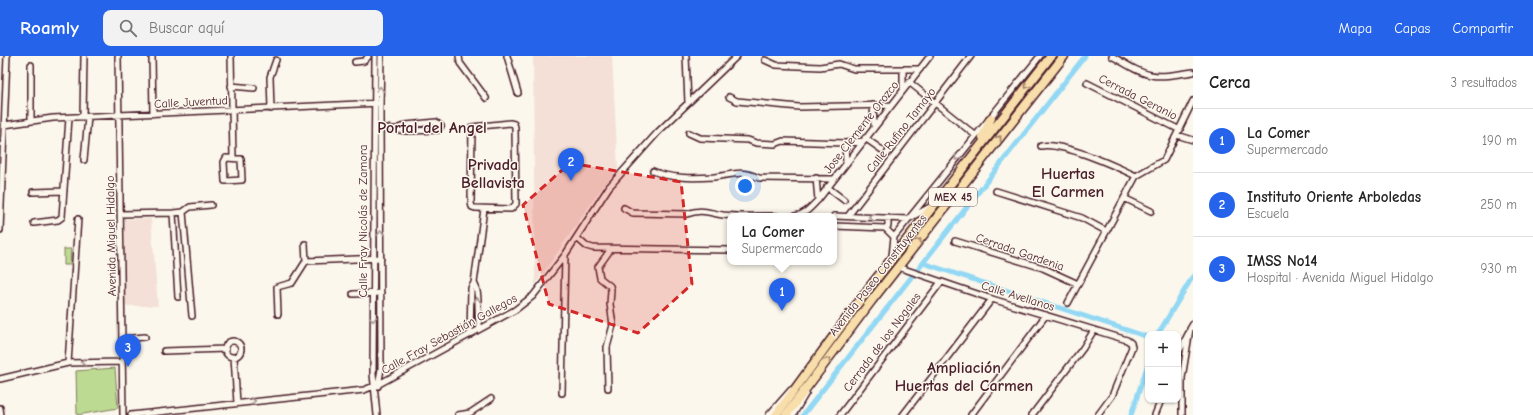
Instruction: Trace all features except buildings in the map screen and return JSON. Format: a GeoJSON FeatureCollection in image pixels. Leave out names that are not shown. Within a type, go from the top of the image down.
{"type":"FeatureCollection","features":[{"type":"Feature","properties":{"kind":"highway","name":"Avenida Paseo Constituyentes"},"geometry":{"type":"LineString","coordinates":[[782,414],[805,375],[892,259],[1051,56]]}},
{"type":"Feature","properties":{"kind":"highway","name":"Avenida Paseo Constituyentes"},"geometry":{"type":"LineString","coordinates":[[782,414],[813,381],[898,267],[1064,56]]}},
{"type":"Feature","properties":{"kind":"highway"},"geometry":{"type":"LineString","coordinates":[[979,146],[991,118]]}},
{"type":"Feature","properties":{"kind":"street"},"geometry":{"type":"LineString","coordinates":[[0,230],[1,166],[7,56]]}},
{"type":"Feature","properties":{"kind":"street"},"geometry":{"type":"LineString","coordinates":[[84,56],[84,160]]}},
{"type":"Feature","properties":{"kind":"street","name":"Avenida Miguel Hidalgo"},"geometry":{"type":"LineString","coordinates":[[118,56],[123,415]]}},
{"type":"Feature","properties":{"kind":"street"},"geometry":{"type":"LineString","coordinates":[[152,56],[153,114]]}},
{"type":"Feature","properties":{"kind":"street"},"geometry":{"type":"LineString","coordinates":[[231,56],[230,109],[233,158]]}},
{"type":"Feature","properties":{"kind":"street"},"geometry":{"type":"LineString","coordinates":[[355,62],[364,61],[368,56],[381,56]]}},
{"type":"Feature","properties":{"kind":"street","name":"Calle Fray Nicolás de Zamora"},"geometry":{"type":"LineString","coordinates":[[375,56],[373,127],[373,294],[376,387]]}},
{"type":"Feature","properties":{"kind":"street","name":"Calle Fray Nicolás de Zamora"},"geometry":{"type":"LineString","coordinates":[[376,387],[381,369],[381,56]]}},
{"type":"Feature","properties":{"kind":"street"},"geometry":{"type":"LineString","coordinates":[[459,56],[460,63],[486,98]]}},
{"type":"Feature","properties":{"kind":"street"},"geometry":{"type":"LineString","coordinates":[[507,56],[518,94]]}},
{"type":"Feature","properties":{"kind":"street"},"geometry":{"type":"LineString","coordinates":[[686,56],[688,103]]}},
{"type":"Feature","properties":{"kind":"street"},"geometry":{"type":"LineString","coordinates":[[728,56],[735,58]]}},
{"type":"Feature","properties":{"kind":"street","name":"Jose Clemente Orozco"},"geometry":{"type":"LineString","coordinates":[[804,213],[818,200],[908,82],[930,56]]}},
{"type":"Feature","properties":{"kind":"street","name":"Calle Rufino Tamayo"},"geometry":{"type":"LineString","coordinates":[[848,216],[970,56]]}},
{"type":"Feature","properties":{"kind":"street"},"geometry":{"type":"LineString","coordinates":[[894,237],[1040,56]]}},
{"type":"Feature","properties":{"kind":"street"},"geometry":{"type":"LineString","coordinates":[[1112,56],[1144,74],[1162,77],[1193,72]]}},
{"type":"Feature","properties":{"kind":"street","name":"Calle Fray Sebastián Gallegos"},"geometry":{"type":"LineString","coordinates":[[131,415],[364,390],[376,387],[527,302],[565,255],[609,187],[655,135],[735,58]]}},
{"type":"Feature","properties":{"kind":"street"},"geometry":{"type":"LineString","coordinates":[[271,109],[270,77],[276,60]]}},
{"type":"Feature","properties":{"kind":"street"},"geometry":{"type":"LineString","coordinates":[[765,60],[776,65],[820,67],[840,64],[854,69],[920,69]]}},
{"type":"Feature","properties":{"kind":"street"},"geometry":{"type":"LineString","coordinates":[[31,64],[31,122]]}},
{"type":"Feature","properties":{"kind":"street"},"geometry":{"type":"LineString","coordinates":[[902,70],[903,89]]}},
{"type":"Feature","properties":{"kind":"street"},"geometry":{"type":"LineString","coordinates":[[908,82],[936,102],[975,135]]}},
{"type":"Feature","properties":{"kind":"street","name":"Cerrada Geranio"},"geometry":{"type":"LineString","coordinates":[[1086,83],[1193,140]]}},
{"type":"Feature","properties":{"kind":"street"},"geometry":{"type":"LineString","coordinates":[[231,86],[254,88]]}},
{"type":"Feature","properties":{"kind":"street"},"geometry":{"type":"LineString","coordinates":[[729,97],[737,101],[799,107],[891,105]]}},
{"type":"Feature","properties":{"kind":"street"},"geometry":{"type":"LineString","coordinates":[[1068,303],[1136,176],[1164,160],[1193,101]]}},
{"type":"Feature","properties":{"kind":"street","name":"Calle Juventud"},"geometry":{"type":"LineString","coordinates":[[4,125],[85,117],[380,103]]}},
{"type":"Feature","properties":{"kind":"street"},"geometry":{"type":"LineString","coordinates":[[873,105],[874,126]]}},
{"type":"Feature","properties":{"kind":"street"},"geometry":{"type":"LineString","coordinates":[[34,223],[58,220],[62,217],[70,118]]}},
{"type":"Feature","properties":{"kind":"street"},"geometry":{"type":"LineString","coordinates":[[373,127],[399,128],[407,131],[438,130],[441,126],[436,122],[399,128]]}},
{"type":"Feature","properties":{"kind":"street"},"geometry":{"type":"LineString","coordinates":[[514,124],[516,204],[511,208],[484,209],[472,207],[470,203],[472,127],[514,124]]}},
{"type":"Feature","properties":{"kind":"street"},"geometry":{"type":"LineString","coordinates":[[689,134],[700,138],[748,140],[756,143],[775,144],[783,140],[845,143],[864,140],[882,150]]}},
{"type":"Feature","properties":{"kind":"street"},"geometry":{"type":"LineString","coordinates":[[845,143],[846,163]]}},
{"type":"Feature","properties":{"kind":"street"},"geometry":{"type":"LineString","coordinates":[[1041,146],[1054,146],[1094,158],[1136,176]]}},
{"type":"Feature","properties":{"kind":"street"},"geometry":{"type":"LineString","coordinates":[[233,158],[241,159],[242,178],[239,181],[227,182],[224,179],[225,160],[233,158]]}},
{"type":"Feature","properties":{"kind":"street"},"geometry":{"type":"LineString","coordinates":[[653,171],[664,176],[715,177],[728,173],[750,174],[759,178],[834,179]]}},
{"type":"Feature","properties":{"kind":"street"},"geometry":{"type":"LineString","coordinates":[[816,178],[818,200]]}},
{"type":"Feature","properties":{"kind":"street"},"geometry":{"type":"LineString","coordinates":[[827,187],[844,200]]}},
{"type":"Feature","properties":{"kind":"street"},"geometry":{"type":"LineString","coordinates":[[32,192],[64,191]]}},
{"type":"Feature","properties":{"kind":"street"},"geometry":{"type":"LineString","coordinates":[[996,191],[1082,218],[1106,231]]}},
{"type":"Feature","properties":{"kind":"street"},"geometry":{"type":"LineString","coordinates":[[1124,198],[1152,211]]}},
{"type":"Feature","properties":{"kind":"street"},"geometry":{"type":"LineString","coordinates":[[837,216],[908,219],[935,203]]}},
{"type":"Feature","properties":{"kind":"street"},"geometry":{"type":"LineString","coordinates":[[120,214],[173,213],[182,212],[190,207],[211,205]]}},
{"type":"Feature","properties":{"kind":"street"},"geometry":{"type":"LineString","coordinates":[[624,208],[633,213],[687,214],[694,211],[713,211],[722,215],[727,215]]}},
{"type":"Feature","properties":{"kind":"street"},"geometry":{"type":"LineString","coordinates":[[470,335],[471,288],[474,283],[484,209]]}},
{"type":"Feature","properties":{"kind":"street"},"geometry":{"type":"LineString","coordinates":[[182,212],[192,316]]}},
{"type":"Feature","properties":{"kind":"street"},"geometry":{"type":"LineString","coordinates":[[173,213],[178,297]]}},
{"type":"Feature","properties":{"kind":"street"},"geometry":{"type":"LineString","coordinates":[[885,228],[888,226],[888,218]]}},
{"type":"Feature","properties":{"kind":"street"},"geometry":{"type":"LineString","coordinates":[[68,363],[78,219]]}},
{"type":"Feature","properties":{"kind":"street"},"geometry":{"type":"LineString","coordinates":[[837,226],[885,228],[894,237],[895,247],[892,259]]}},
{"type":"Feature","properties":{"kind":"street"},"geometry":{"type":"LineString","coordinates":[[577,238],[586,246],[593,248],[727,250]]}},
{"type":"Feature","properties":{"kind":"street","name":"Cerrada Gardenia"},"geometry":{"type":"LineString","coordinates":[[955,241],[1043,268],[1078,284]]}},
{"type":"Feature","properties":{"kind":"street"},"geometry":{"type":"LineString","coordinates":[[278,314],[276,286],[292,283],[306,261],[305,244]]}},
{"type":"Feature","properties":{"kind":"street"},"geometry":{"type":"LineString","coordinates":[[608,388],[607,347],[613,329],[610,304],[611,290],[610,286],[600,278],[598,267],[611,249]]}},
{"type":"Feature","properties":{"kind":"street"},"geometry":{"type":"LineString","coordinates":[[562,393],[565,255]]}},
{"type":"Feature","properties":{"kind":"street"},"geometry":{"type":"LineString","coordinates":[[306,261],[381,258]]}},
{"type":"Feature","properties":{"kind":"street","name":"Calle Avellanos"},"geometry":{"type":"LineString","coordinates":[[898,267],[992,299],[1127,340],[1132,347],[1112,396],[1098,415]]}},
{"type":"Feature","properties":{"kind":"street","name":"Cerrada de los Nogales"},"geometry":{"type":"LineString","coordinates":[[840,415],[941,282]]}},
{"type":"Feature","properties":{"kind":"street"},"geometry":{"type":"LineString","coordinates":[[474,283],[477,288],[477,316],[480,329]]}},
{"type":"Feature","properties":{"kind":"street"},"geometry":{"type":"LineString","coordinates":[[353,294],[381,293]]}},
{"type":"Feature","properties":{"kind":"street"},"geometry":{"type":"LineString","coordinates":[[903,415],[992,299]]}},
{"type":"Feature","properties":{"kind":"street"},"geometry":{"type":"LineString","coordinates":[[971,415],[1046,315]]}},
{"type":"Feature","properties":{"kind":"street"},"geometry":{"type":"LineString","coordinates":[[1181,348],[1193,324]]}},
{"type":"Feature","properties":{"kind":"street"},"geometry":{"type":"LineString","coordinates":[[1182,415],[1182,378],[1190,329]]}},
{"type":"Feature","properties":{"kind":"street"},"geometry":{"type":"LineString","coordinates":[[1032,415],[1083,348],[1094,330]]}},
{"type":"Feature","properties":{"kind":"street"},"geometry":{"type":"LineString","coordinates":[[122,339],[145,337]]}},
{"type":"Feature","properties":{"kind":"street"},"geometry":{"type":"LineString","coordinates":[[229,343],[238,343],[241,352],[234,357],[227,354],[226,349],[229,343]]}},
{"type":"Feature","properties":{"kind":"street"},"geometry":{"type":"LineString","coordinates":[[164,351],[226,349]]}},
{"type":"Feature","properties":{"kind":"street"},"geometry":{"type":"LineString","coordinates":[[234,357],[237,403]]}},
{"type":"Feature","properties":{"kind":"street"},"geometry":{"type":"LineString","coordinates":[[0,379],[68,363],[122,362]]}},
{"type":"Feature","properties":{"kind":"street"},"geometry":{"type":"LineString","coordinates":[[769,415],[779,401],[805,375]]}},
{"type":"Feature","properties":{"kind":"street"},"geometry":{"type":"LineString","coordinates":[[793,415],[813,381]]}},
{"type":"Feature","properties":{"kind":"street"},"geometry":{"type":"LineString","coordinates":[[376,387],[377,415]]}},
{"type":"Feature","properties":{"kind":"street"},"geometry":{"type":"LineString","coordinates":[[458,415],[469,414],[491,399]]}},
{"type":"Feature","properties":{"kind":"street"},"geometry":{"type":"LineString","coordinates":[[1155,415],[1160,403]]}},
{"type":"Feature","properties":{"kind":"street"},"geometry":{"type":"LineString","coordinates":[[0,408],[1,415]]}},
{"type":"Feature","properties":{"kind":"highlighted area"},"geometry":{"type":"Polygon","coordinates":[[[570,163],[681,182],[692,284],[638,333],[549,304],[523,205],[570,163]]]}},
{"type":"Feature","properties":{"kind":"shaded area"},"geometry":{"type":"Polygon","coordinates":[[[533,56],[612,56],[618,169],[599,192],[535,285],[533,56]]]}},
{"type":"Feature","properties":{"kind":"shaded area"},"geometry":{"type":"Polygon","coordinates":[[[125,219],[151,219],[158,306],[125,306],[125,219]]]}},
{"type":"Feature","properties":{"kind":"green space"},"geometry":{"type":"Polygon","coordinates":[[[64,249],[71,249],[70,265],[64,265],[64,249]]]}},
{"type":"Feature","properties":{"kind":"green space"},"geometry":{"type":"Polygon","coordinates":[[[115,368],[118,408],[77,415],[76,371],[115,368]]]}},
{"type":"Feature","properties":{"kind":"waterway"},"geometry":{"type":"LineString","coordinates":[[1085,56],[923,263],[1145,336]]}},
{"type":"Feature","properties":{"kind":"waterway"},"geometry":{"type":"LineString","coordinates":[[917,271],[923,263]]}},
{"type":"Feature","properties":{"kind":"waterway"},"geometry":{"type":"LineString","coordinates":[[803,415],[913,275]]}},
{"type":"Feature","properties":{"kind":"waterway"},"geometry":{"type":"LineString","coordinates":[[1160,331],[1193,276]]}},
{"type":"Feature","properties":{"kind":"waterway"},"geometry":{"type":"LineString","coordinates":[[1131,415],[1147,367]]}},
{"type":"Feature","properties":{"kind":"place","name":"Instituto Oriente Arboledas"},"geometry":{"type":"Point","coordinates":[571,181]}},
{"type":"Feature","properties":{"kind":"place","name":"La Comer"},"geometry":{"type":"Point","coordinates":[782,311]}},
{"type":"Feature","properties":{"kind":"place","name":"IMSS No14"},"geometry":{"type":"Point","coordinates":[128,367]}},
{"type":"Feature","properties":{"kind":"district","name":"Portal del Angel"},"geometry":{"type":"Point","coordinates":[432,127]}},
{"type":"Feature","properties":{"kind":"district","name":"Privada Bellavista"},"geometry":{"type":"Point","coordinates":[493,173]}},
{"type":"Feature","properties":{"kind":"district","name":"Huertas El Carmen"},"geometry":{"type":"Point","coordinates":[1068,182]}},
{"type":"Feature","properties":{"kind":"district","name":"Ampliación Huertas del Carmen"},"geometry":{"type":"Point","coordinates":[964,376]}}]}
